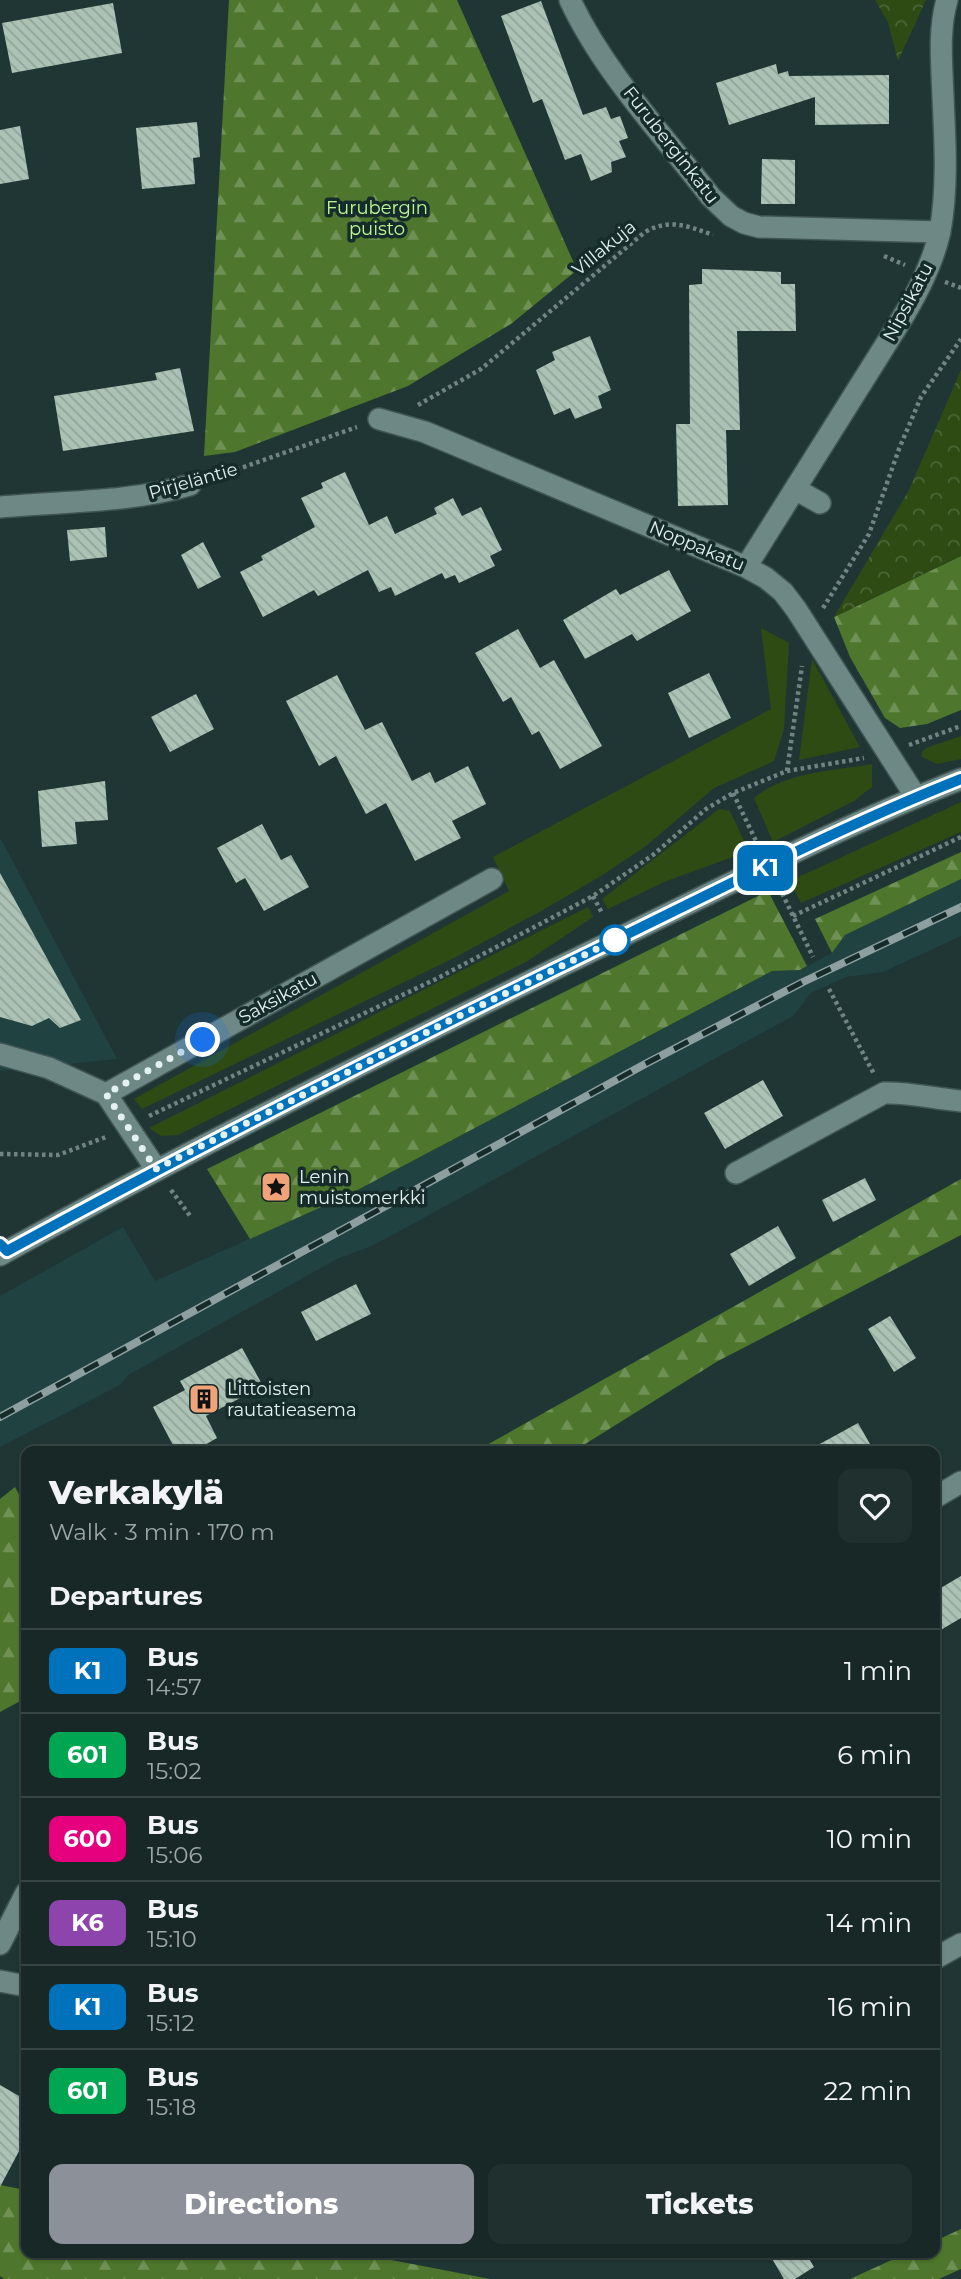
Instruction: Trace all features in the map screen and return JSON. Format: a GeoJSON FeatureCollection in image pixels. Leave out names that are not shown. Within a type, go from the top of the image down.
{"type":"FeatureCollection","features":[{"type":"Feature","properties":{"kind":"street","name":"Furuberginkatu"},"geometry":{"type":"LineString","coordinates":[[570,0],[584,31],[601,56],[711,197],[731,216],[744,223],[775,229],[940,232]]}},
{"type":"Feature","properties":{"kind":"street","name":"Nipsikatu"},"geometry":{"type":"LineString","coordinates":[[746,567],[904,316],[925,275],[952,199],[945,156],[942,36],[947,0]]}},
{"type":"Feature","properties":{"kind":"street","name":"Noppakatu"},"geometry":{"type":"LineString","coordinates":[[379,419],[425,432],[746,567],[766,578],[783,592],[807,626],[916,797]]}},
{"type":"Feature","properties":{"kind":"street","name":"Pirjeläntie"},"geometry":{"type":"LineString","coordinates":[[0,507],[120,499],[190,485]]}},
{"type":"Feature","properties":{"kind":"street"},"geometry":{"type":"LineString","coordinates":[[795,489],[820,502]]}},
{"type":"Feature","properties":{"kind":"street"},"geometry":{"type":"LineString","coordinates":[[2,1250],[449,1021],[765,868],[916,797],[961,779]]}},
{"type":"Feature","properties":{"kind":"street","name":"Saksikatu"},"geometry":{"type":"LineString","coordinates":[[106,1094],[492,879]]}},
{"type":"Feature","properties":{"kind":"street"},"geometry":{"type":"LineString","coordinates":[[0,1054],[49,1069],[106,1094],[156,1169]]}},
{"type":"Feature","properties":{"kind":"street"},"geometry":{"type":"LineString","coordinates":[[736,1172],[884,1093],[904,1092],[961,1101]]}},
{"type":"Feature","properties":{"kind":"street"},"geometry":{"type":"LineString","coordinates":[[940,1494],[961,1482]]}},
{"type":"Feature","properties":{"kind":"street"},"geometry":{"type":"LineString","coordinates":[[0,1944],[21,1903]]}},
{"type":"Feature","properties":{"kind":"street"},"geometry":{"type":"LineString","coordinates":[[940,1956],[961,1944]]}},
{"type":"Feature","properties":{"kind":"street"},"geometry":{"type":"LineString","coordinates":[[0,1981],[21,1985]]}},
{"type":"Feature","properties":{"kind":"path","name":"Villakuja"},"geometry":{"type":"LineString","coordinates":[[379,419],[422,403],[481,369],[630,243],[655,226],[679,223],[718,236]]}},
{"type":"Feature","properties":{"kind":"path"},"geometry":{"type":"LineString","coordinates":[[881,255],[961,288]]}},
{"type":"Feature","properties":{"kind":"path"},"geometry":{"type":"LineString","coordinates":[[807,626],[839,584],[869,534],[899,449],[921,397],[961,340]]}},
{"type":"Feature","properties":{"kind":"path","name":"Pirjeläntie"},"geometry":{"type":"LineString","coordinates":[[190,485],[379,419]]}},
{"type":"Feature","properties":{"kind":"path"},"geometry":{"type":"LineString","coordinates":[[788,771],[802,665]]}},
{"type":"Feature","properties":{"kind":"path"},"geometry":{"type":"LineString","coordinates":[[0,1154],[58,1155],[94,1143],[436,979],[593,896],[653,855],[706,809],[733,793],[788,771],[887,754],[961,726]]}},
{"type":"Feature","properties":{"kind":"path"},"geometry":{"type":"LineString","coordinates":[[733,793],[758,845]]}},
{"type":"Feature","properties":{"kind":"path"},"geometry":{"type":"LineString","coordinates":[[793,916],[961,837]]}},
{"type":"Feature","properties":{"kind":"path"},"geometry":{"type":"LineString","coordinates":[[779,887],[813,957]]}},
{"type":"Feature","properties":{"kind":"path"},"geometry":{"type":"LineString","coordinates":[[593,896],[602,913]]}},
{"type":"Feature","properties":{"kind":"path"},"geometry":{"type":"LineString","coordinates":[[829,989],[884,1093]]}},
{"type":"Feature","properties":{"kind":"path"},"geometry":{"type":"LineString","coordinates":[[156,1169],[191,1217]]}},
{"type":"Feature","properties":{"kind":"shaded area"},"geometry":{"type":"Polygon","coordinates":[[[1,839],[117,1059],[0,1071],[1,839]]]}},
{"type":"Feature","properties":{"kind":"shaded area"},"geometry":{"type":"Polygon","coordinates":[[[961,879],[961,936],[883,972],[846,977],[811,993],[793,1016],[374,1245],[339,1258],[128,1375],[120,1385],[0,1447],[0,1296],[123,1227],[155,1281],[346,1196],[772,971],[800,970],[832,953],[845,935],[961,879]]]}},
{"type":"Feature","properties":{"kind":"green space","name":"Furubergin puisto"},"geometry":{"type":"Polygon","coordinates":[[[229,0],[457,0],[577,270],[511,324],[408,386],[235,452],[204,456],[229,0]]]}},
{"type":"Feature","properties":{"kind":"green space"},"geometry":{"type":"Polygon","coordinates":[[[875,0],[926,0],[898,61],[888,22],[875,0]]]}},
{"type":"Feature","properties":{"kind":"green space"},"geometry":{"type":"Polygon","coordinates":[[[961,370],[961,556],[834,617],[909,490],[961,370]]]}},
{"type":"Feature","properties":{"kind":"green space"},"geometry":{"type":"Polygon","coordinates":[[[961,556],[961,710],[927,724],[900,728],[885,718],[850,657],[834,617],[961,556]]]}},
{"type":"Feature","properties":{"kind":"green space"},"geometry":{"type":"Polygon","coordinates":[[[761,628],[789,643],[784,729],[774,761],[714,788],[646,846],[601,876],[452,959],[142,1109],[134,1099],[509,891],[493,857],[771,709],[761,628]]]}},
{"type":"Feature","properties":{"kind":"green space"},"geometry":{"type":"Polygon","coordinates":[[[812,659],[860,747],[799,760],[812,659]]]}},
{"type":"Feature","properties":{"kind":"green space"},"geometry":{"type":"Polygon","coordinates":[[[961,736],[961,759],[937,764],[922,757],[926,748],[961,736]]]}},
{"type":"Feature","properties":{"kind":"green space"},"geometry":{"type":"Polygon","coordinates":[[[872,764],[872,787],[854,801],[773,842],[754,798],[766,789],[794,778],[872,764]]]}},
{"type":"Feature","properties":{"kind":"green space"},"geometry":{"type":"Polygon","coordinates":[[[961,802],[961,832],[801,903],[790,881],[961,802]]]}},
{"type":"Feature","properties":{"kind":"green space"},"geometry":{"type":"Polygon","coordinates":[[[719,809],[730,811],[749,851],[664,882],[608,909],[602,899],[719,809]]]}},
{"type":"Feature","properties":{"kind":"green space"},"geometry":{"type":"Polygon","coordinates":[[[961,852],[961,879],[845,935],[832,953],[815,919],[961,852]]]}},
{"type":"Feature","properties":{"kind":"green space"},"geometry":{"type":"Polygon","coordinates":[[[768,891],[807,966],[800,970],[772,971],[346,1196],[250,1239],[207,1169],[768,891]]]}},
{"type":"Feature","properties":{"kind":"green space"},"geometry":{"type":"Polygon","coordinates":[[[588,907],[593,917],[526,962],[178,1135],[161,1136],[149,1128],[588,907]]]}},
{"type":"Feature","properties":{"kind":"green space"},"geometry":{"type":"Polygon","coordinates":[[[961,1179],[961,1235],[718,1361],[582,1446],[485,1446],[961,1179]]]}},
{"type":"Feature","properties":{"kind":"green space"},"geometry":{"type":"Polygon","coordinates":[[[15,1487],[21,1498],[21,1701],[0,1712],[0,1499],[15,1487]]]}},
{"type":"Feature","properties":{"kind":"green space"},"geometry":{"type":"Polygon","coordinates":[[[0,2185],[21,2189],[21,2258],[381,2258],[490,2279],[4,2279],[0,2276],[0,2185]]]}},
{"type":"Feature","properties":{"kind":"green space"},"geometry":{"type":"Polygon","coordinates":[[[961,2229],[961,2269],[939,2279],[850,2279],[896,2258],[940,2258],[940,2239],[961,2229]]]}},
{"type":"Feature","properties":{"kind":"building"},"geometry":{"type":"Polygon","coordinates":[[[541,1],[583,115],[606,107],[611,119],[620,116],[628,138],[619,141],[626,157],[611,162],[612,172],[591,181],[581,154],[565,160],[542,99],[533,103],[501,16],[541,1]]]}},
{"type":"Feature","properties":{"kind":"building"},"geometry":{"type":"Polygon","coordinates":[[[113,3],[122,53],[12,73],[2,23],[113,3]]]}},
{"type":"Feature","properties":{"kind":"building"},"geometry":{"type":"Polygon","coordinates":[[[776,64],[778,74],[788,71],[789,76],[889,75],[889,124],[815,125],[815,97],[729,125],[716,83],[776,64]]]}},
{"type":"Feature","properties":{"kind":"building"},"geometry":{"type":"Polygon","coordinates":[[[197,122],[200,157],[193,158],[195,184],[142,189],[136,128],[197,122]]]}},
{"type":"Feature","properties":{"kind":"building"},"geometry":{"type":"Polygon","coordinates":[[[20,126],[29,179],[0,184],[0,130],[20,126]]]}},
{"type":"Feature","properties":{"kind":"building"},"geometry":{"type":"Polygon","coordinates":[[[762,159],[795,160],[795,204],[761,204],[762,159]]]}},
{"type":"Feature","properties":{"kind":"building"},"geometry":{"type":"Polygon","coordinates":[[[702,269],[781,272],[781,284],[795,284],[796,331],[737,331],[740,430],[726,430],[728,505],[678,506],[676,424],[690,424],[689,285],[702,284],[702,269]]]}},
{"type":"Feature","properties":{"kind":"building"},"geometry":{"type":"Polygon","coordinates":[[[590,336],[611,390],[598,396],[602,408],[575,419],[570,408],[554,415],[536,370],[555,360],[552,352],[590,336]]]}},
{"type":"Feature","properties":{"kind":"building"},"geometry":{"type":"Polygon","coordinates":[[[180,368],[194,431],[63,451],[54,396],[157,380],[155,373],[180,368]]]}},
{"type":"Feature","properties":{"kind":"building"},"geometry":{"type":"Polygon","coordinates":[[[345,472],[369,525],[387,516],[395,534],[437,514],[434,508],[453,498],[462,516],[481,507],[502,550],[490,556],[495,566],[459,583],[455,575],[445,579],[442,573],[395,596],[391,587],[379,592],[368,570],[318,596],[314,590],[263,617],[240,572],[263,560],[261,556],[315,527],[301,498],[323,488],[321,483],[345,472]]]}},
{"type":"Feature","properties":{"kind":"building"},"geometry":{"type":"Polygon","coordinates":[[[105,527],[107,557],[70,561],[67,530],[105,527]]]}},
{"type":"Feature","properties":{"kind":"building"},"geometry":{"type":"Polygon","coordinates":[[[203,542],[221,577],[198,589],[181,555],[203,542]]]}},
{"type":"Feature","properties":{"kind":"building"},"geometry":{"type":"Polygon","coordinates":[[[669,570],[691,611],[637,641],[632,634],[585,659],[563,620],[616,589],[620,595],[669,570]]]}},
{"type":"Feature","properties":{"kind":"building"},"geometry":{"type":"Polygon","coordinates":[[[518,629],[540,668],[554,660],[602,746],[560,769],[539,731],[532,735],[511,697],[503,702],[475,653],[518,629]]]}},
{"type":"Feature","properties":{"kind":"building"},"geometry":{"type":"Polygon","coordinates":[[[709,673],[731,718],[689,738],[668,693],[709,673]]]}},
{"type":"Feature","properties":{"kind":"building"},"geometry":{"type":"Polygon","coordinates":[[[337,675],[365,730],[382,722],[412,781],[430,772],[435,783],[468,766],[486,804],[452,821],[461,838],[415,861],[386,803],[366,814],[336,756],[319,766],[286,701],[337,675]]]}},
{"type":"Feature","properties":{"kind":"building"},"geometry":{"type":"Polygon","coordinates":[[[196,694],[214,729],[170,752],[151,717],[196,694]]]}},
{"type":"Feature","properties":{"kind":"building"},"geometry":{"type":"Polygon","coordinates":[[[105,781],[108,820],[75,822],[77,844],[42,847],[38,791],[105,781]]]}},
{"type":"Feature","properties":{"kind":"building"},"geometry":{"type":"Polygon","coordinates":[[[262,824],[281,860],[291,855],[309,887],[264,911],[245,878],[236,883],[217,848],[262,824]]]}},
{"type":"Feature","properties":{"kind":"building"},"geometry":{"type":"Polygon","coordinates":[[[0,873],[81,1020],[60,1028],[49,1018],[32,1026],[0,1017],[0,873]]]}},
{"type":"Feature","properties":{"kind":"building"},"geometry":{"type":"Polygon","coordinates":[[[763,1080],[783,1116],[725,1149],[704,1113],[763,1080]]]}},
{"type":"Feature","properties":{"kind":"building"},"geometry":{"type":"Polygon","coordinates":[[[865,1178],[876,1200],[833,1222],[822,1200],[865,1178]]]}},
{"type":"Feature","properties":{"kind":"building"},"geometry":{"type":"Polygon","coordinates":[[[778,1226],[796,1258],[749,1286],[730,1254],[778,1226]]]}},
{"type":"Feature","properties":{"kind":"building"},"geometry":{"type":"Polygon","coordinates":[[[356,1284],[371,1314],[316,1341],[301,1312],[356,1284]]]}},
{"type":"Feature","properties":{"kind":"building"},"geometry":{"type":"Polygon","coordinates":[[[890,1316],[916,1358],[894,1372],[868,1329],[890,1316]]]}},
{"type":"Feature","properties":{"kind":"building","name":"Littoisten rautatieasema"},"geometry":{"type":"Polygon","coordinates":[[[242,1348],[263,1386],[206,1416],[217,1438],[203,1446],[173,1446],[153,1407],[185,1390],[180,1381],[242,1348]]]}},
{"type":"Feature","properties":{"kind":"building"},"geometry":{"type":"Polygon","coordinates":[[[858,1423],[871,1446],[816,1446],[858,1423]]]}},
{"type":"Feature","properties":{"kind":"building"},"geometry":{"type":"Polygon","coordinates":[[[961,1576],[961,1618],[940,1630],[940,1588],[961,1576]]]}},
{"type":"Feature","properties":{"kind":"building"},"geometry":{"type":"Polygon","coordinates":[[[0,2085],[21,2097],[21,2147],[0,2187],[0,2085]]]}},
{"type":"Feature","properties":{"kind":"building"},"geometry":{"type":"Polygon","coordinates":[[[772,2258],[809,2258],[814,2267],[795,2279],[784,2279],[772,2258]]]}},
{"type":"Feature","properties":{"kind":"railway"},"geometry":{"type":"LineString","coordinates":[[0,1417],[647,1063],[803,982],[961,907]]}},
{"type":"Feature","properties":{"kind":"bus line","name":"K1"},"geometry":{"type":"LineString","coordinates":[[0,1244],[7,1251],[156,1169],[449,1021],[777,862],[961,779]]}},
{"type":"Feature","properties":{"kind":"place","name":"Lenin muistomerkki"},"geometry":{"type":"Point","coordinates":[276,1187]}},
{"type":"Feature","properties":{"kind":"place","name":"Littoisten rautatieasema"},"geometry":{"type":"Point","coordinates":[204,1399]}},
{"type":"Feature","properties":{"kind":"route"},"geometry":{"type":"LineString","coordinates":[[203,1040],[106,1094],[156,1169],[615,940]]}}]}
